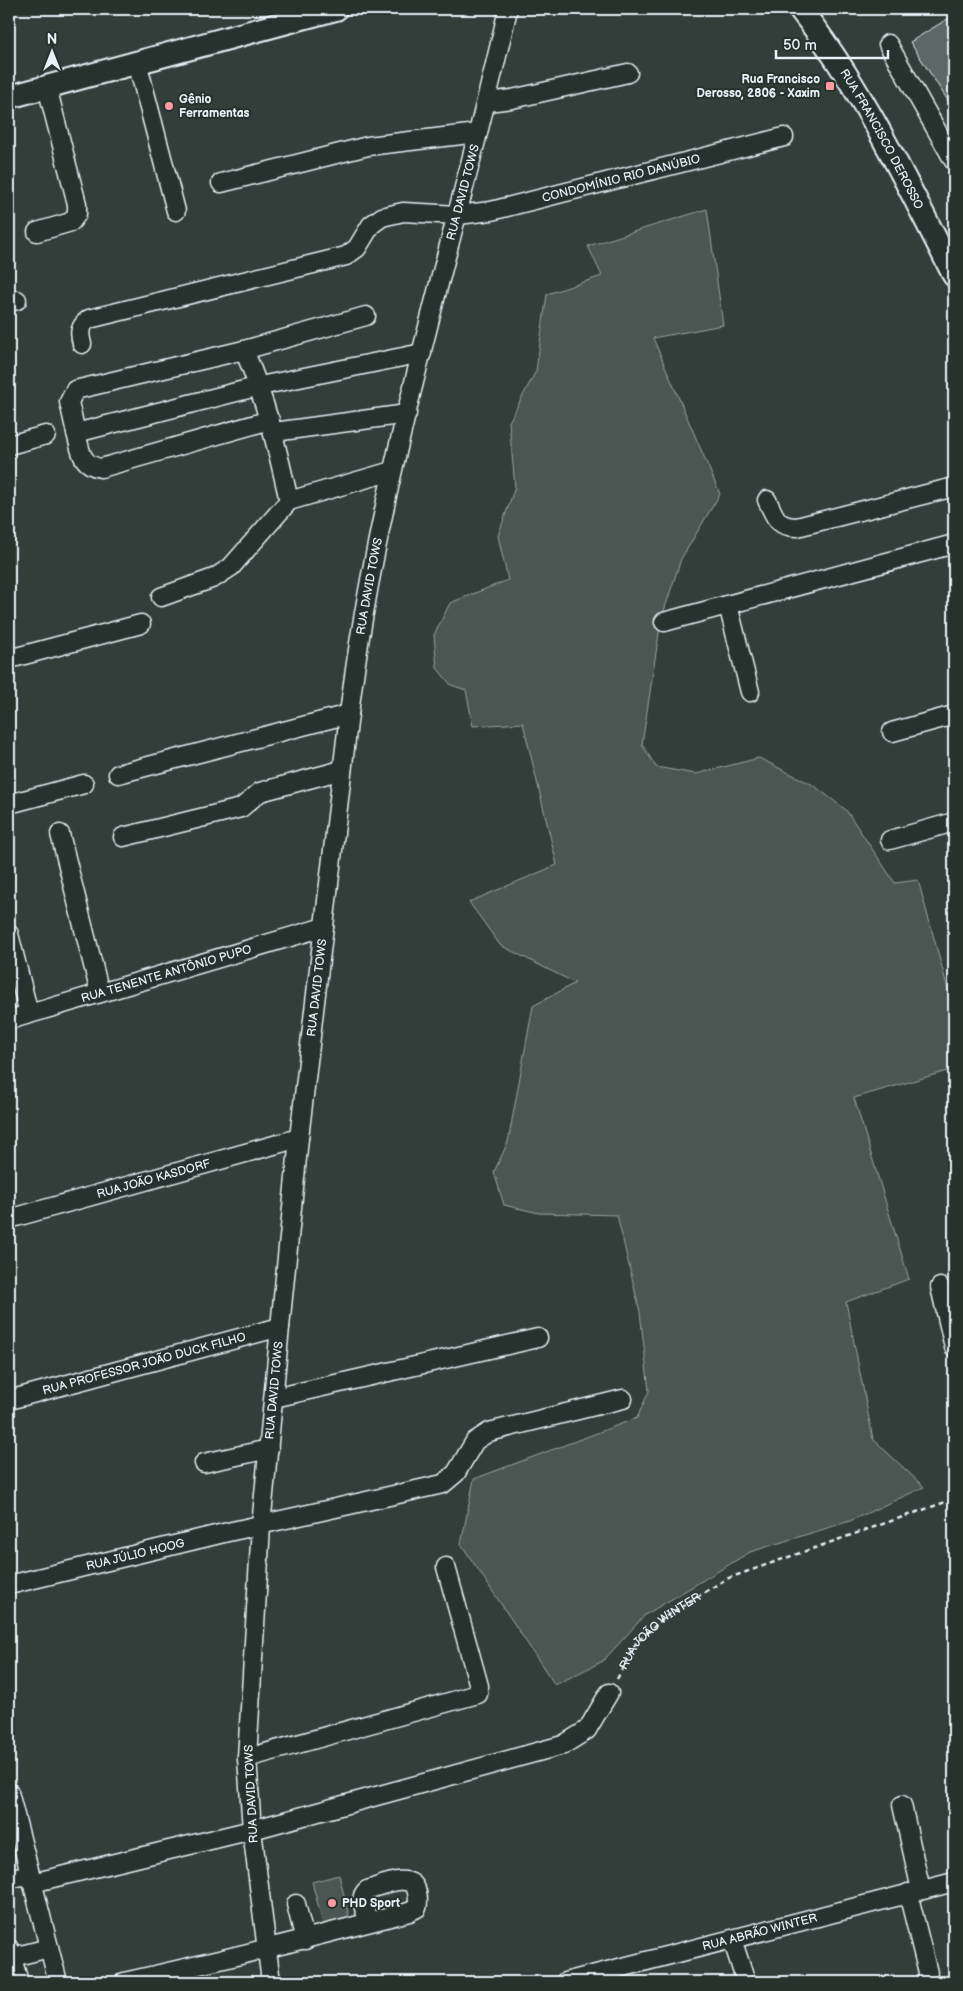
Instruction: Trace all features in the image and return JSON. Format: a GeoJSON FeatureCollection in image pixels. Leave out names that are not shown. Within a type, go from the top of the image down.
{"type":"FeatureCollection","features":[{"type":"Feature","properties":{"kind":"main road"},"geometry":{"type":"LineString","coordinates":[[9,97],[336,9]]}},
{"type":"Feature","properties":{"kind":"main road","name":"RUA FRANCISCO DEROSSO"},"geometry":{"type":"LineString","coordinates":[[800,9],[853,87],[887,146],[954,275]]}},
{"type":"Feature","properties":{"kind":"street","name":"RUA DAVID TOWS"},"geometry":{"type":"LineString","coordinates":[[271,1982],[252,1830],[247,1758],[261,1526],[280,1326],[299,1138],[342,770],[357,648],[392,471],[487,102],[508,9]]}},
{"type":"Feature","properties":{"kind":"street"},"geometry":{"type":"LineString","coordinates":[[888,44],[954,161]]}},
{"type":"Feature","properties":{"kind":"street"},"geometry":{"type":"LineString","coordinates":[[137,62],[176,211]]}},
{"type":"Feature","properties":{"kind":"street"},"geometry":{"type":"LineString","coordinates":[[487,102],[512,99],[628,73]]}},
{"type":"Feature","properties":{"kind":"street"},"geometry":{"type":"LineString","coordinates":[[37,232],[71,222],[77,214],[77,204],[47,87]]}},
{"type":"Feature","properties":{"kind":"street"},"geometry":{"type":"LineString","coordinates":[[221,183],[368,146],[478,134]]}},
{"type":"Feature","properties":{"kind":"street","name":"CONDOMÍNIO RIO DANÚBIO"},"geometry":{"type":"LineString","coordinates":[[82,344],[79,333],[82,324],[89,319],[346,256],[357,248],[371,225],[382,217],[403,212],[458,216],[491,211],[784,137]]}},
{"type":"Feature","properties":{"kind":"street"},"geometry":{"type":"LineString","coordinates":[[366,316],[244,350],[75,390],[69,402],[85,462],[91,467],[101,468],[272,426],[406,414]]}},
{"type":"Feature","properties":{"kind":"street"},"geometry":{"type":"LineString","coordinates":[[244,350],[260,386],[272,426],[289,501]]}},
{"type":"Feature","properties":{"kind":"street"},"geometry":{"type":"LineString","coordinates":[[76,433],[260,386],[422,354]]}},
{"type":"Feature","properties":{"kind":"street"},"geometry":{"type":"LineString","coordinates":[[9,445],[46,435]]}},
{"type":"Feature","properties":{"kind":"street"},"geometry":{"type":"LineString","coordinates":[[161,597],[214,578],[231,567],[289,501],[392,471]]}},
{"type":"Feature","properties":{"kind":"street"},"geometry":{"type":"LineString","coordinates":[[767,500],[778,522],[786,527],[797,527],[954,487]]}},
{"type":"Feature","properties":{"kind":"street"},"geometry":{"type":"LineString","coordinates":[[664,622],[954,544]]}},
{"type":"Feature","properties":{"kind":"street"},"geometry":{"type":"LineString","coordinates":[[728,605],[750,692]]}},
{"type":"Feature","properties":{"kind":"street"},"geometry":{"type":"LineString","coordinates":[[9,659],[141,624]]}},
{"type":"Feature","properties":{"kind":"street"},"geometry":{"type":"LineString","coordinates":[[118,774],[349,714]]}},
{"type":"Feature","properties":{"kind":"street"},"geometry":{"type":"LineString","coordinates":[[892,732],[954,715]]}},
{"type":"Feature","properties":{"kind":"street"},"geometry":{"type":"LineString","coordinates":[[123,837],[241,808],[260,792],[342,770]]}},
{"type":"Feature","properties":{"kind":"street"},"geometry":{"type":"LineString","coordinates":[[9,804],[84,784]]}},
{"type":"Feature","properties":{"kind":"street"},"geometry":{"type":"LineString","coordinates":[[890,840],[954,822]]}},
{"type":"Feature","properties":{"kind":"street"},"geometry":{"type":"LineString","coordinates":[[60,834],[100,993]]}},
{"type":"Feature","properties":{"kind":"street","name":"RUA TENENTE ANTÔNIO PUPO"},"geometry":{"type":"LineString","coordinates":[[9,1020],[324,927]]}},
{"type":"Feature","properties":{"kind":"street"},"geometry":{"type":"LineString","coordinates":[[9,934],[29,1014]]}},
{"type":"Feature","properties":{"kind":"street","name":"RUA JOÃO KASDORF"},"geometry":{"type":"LineString","coordinates":[[9,1219],[299,1138]]}},
{"type":"Feature","properties":{"kind":"street"},"geometry":{"type":"LineString","coordinates":[[940,1287],[954,1347]]}},
{"type":"Feature","properties":{"kind":"street","name":"RUA PROFESSOR JOÃO DUCK FILHO"},"geometry":{"type":"LineString","coordinates":[[9,1400],[280,1326]]}},
{"type":"Feature","properties":{"kind":"street"},"geometry":{"type":"LineString","coordinates":[[274,1398],[538,1338]]}},
{"type":"Feature","properties":{"kind":"street","name":"RUA JÚLIO HOOG"},"geometry":{"type":"LineString","coordinates":[[9,1585],[228,1532],[443,1484],[456,1473],[475,1441],[489,1432],[623,1399]]}},
{"type":"Feature","properties":{"kind":"street"},"geometry":{"type":"LineString","coordinates":[[204,1462],[269,1449]]}},
{"type":"Feature","properties":{"kind":"street"},"geometry":{"type":"LineString","coordinates":[[247,1758],[478,1694],[479,1686],[446,1566]]}},
{"type":"Feature","properties":{"kind":"street"},"geometry":{"type":"LineString","coordinates":[[9,1879],[31,1878],[252,1830],[563,1744],[587,1730],[609,1693]]}},
{"type":"Feature","properties":{"kind":"street"},"geometry":{"type":"LineString","coordinates":[[10,1797],[58,1982]]}},
{"type":"Feature","properties":{"kind":"street"},"geometry":{"type":"LineString","coordinates":[[902,1805],[928,1973]]}},
{"type":"Feature","properties":{"kind":"street","name":"RUA ABRÃO WINTER"},"geometry":{"type":"LineString","coordinates":[[565,1982],[954,1882]]}},
{"type":"Feature","properties":{"kind":"street"},"geometry":{"type":"LineString","coordinates":[[296,1904],[305,1940]]}},
{"type":"Feature","properties":{"kind":"street"},"geometry":{"type":"LineString","coordinates":[[124,1982],[305,1940],[369,1922]]}},
{"type":"Feature","properties":{"kind":"street"},"geometry":{"type":"LineString","coordinates":[[732,1939],[746,1982]]}},
{"type":"Feature","properties":{"kind":"street"},"geometry":{"type":"LineString","coordinates":[[19,1982],[10,1955],[49,1948]]}},
{"type":"Feature","properties":{"kind":"path","name":"RUA JOÃO WINTER"},"geometry":{"type":"LineString","coordinates":[[609,1693],[636,1643],[665,1617],[726,1578],[954,1499]]}},
{"type":"Feature","properties":{"kind":"shaded area"},"geometry":{"type":"Polygon","coordinates":[[[707,209],[723,325],[653,338],[720,494],[681,559],[661,620],[642,744],[656,767],[696,774],[759,758],[813,785],[846,810],[895,883],[918,880],[954,1011],[954,1069],[854,1098],[909,1279],[846,1302],[873,1439],[924,1487],[850,1521],[750,1552],[645,1615],[603,1661],[555,1685],[461,1544],[474,1479],[637,1418],[649,1391],[640,1312],[617,1215],[539,1213],[504,1205],[494,1172],[508,1142],[533,1006],[575,983],[500,945],[469,902],[557,865],[523,723],[473,726],[466,690],[451,685],[437,668],[434,635],[450,603],[508,580],[498,536],[515,487],[509,422],[536,371],[547,294],[602,276],[588,246],[707,209]]]}},
{"type":"Feature","properties":{"kind":"shaded area","name":"PHD Sport"},"geometry":{"type":"Polygon","coordinates":[[[339,1875],[351,1925],[325,1931],[312,1882],[339,1875]]]}},
{"type":"Feature","properties":{"kind":"building"},"geometry":{"type":"Polygon","coordinates":[[[954,15],[954,110],[910,42],[954,15]]]}},
{"type":"Feature","properties":{"kind":"place","name":"Rua Francisco Derosso, 2806 - Xaxim"},"geometry":{"type":"Point","coordinates":[830,86]}},
{"type":"Feature","properties":{"kind":"place","name":"Gênio Ferramentas"},"geometry":{"type":"Point","coordinates":[169,106]}},
{"type":"Feature","properties":{"kind":"place","name":"PHD Sport"},"geometry":{"type":"Point","coordinates":[332,1903]}}]}
